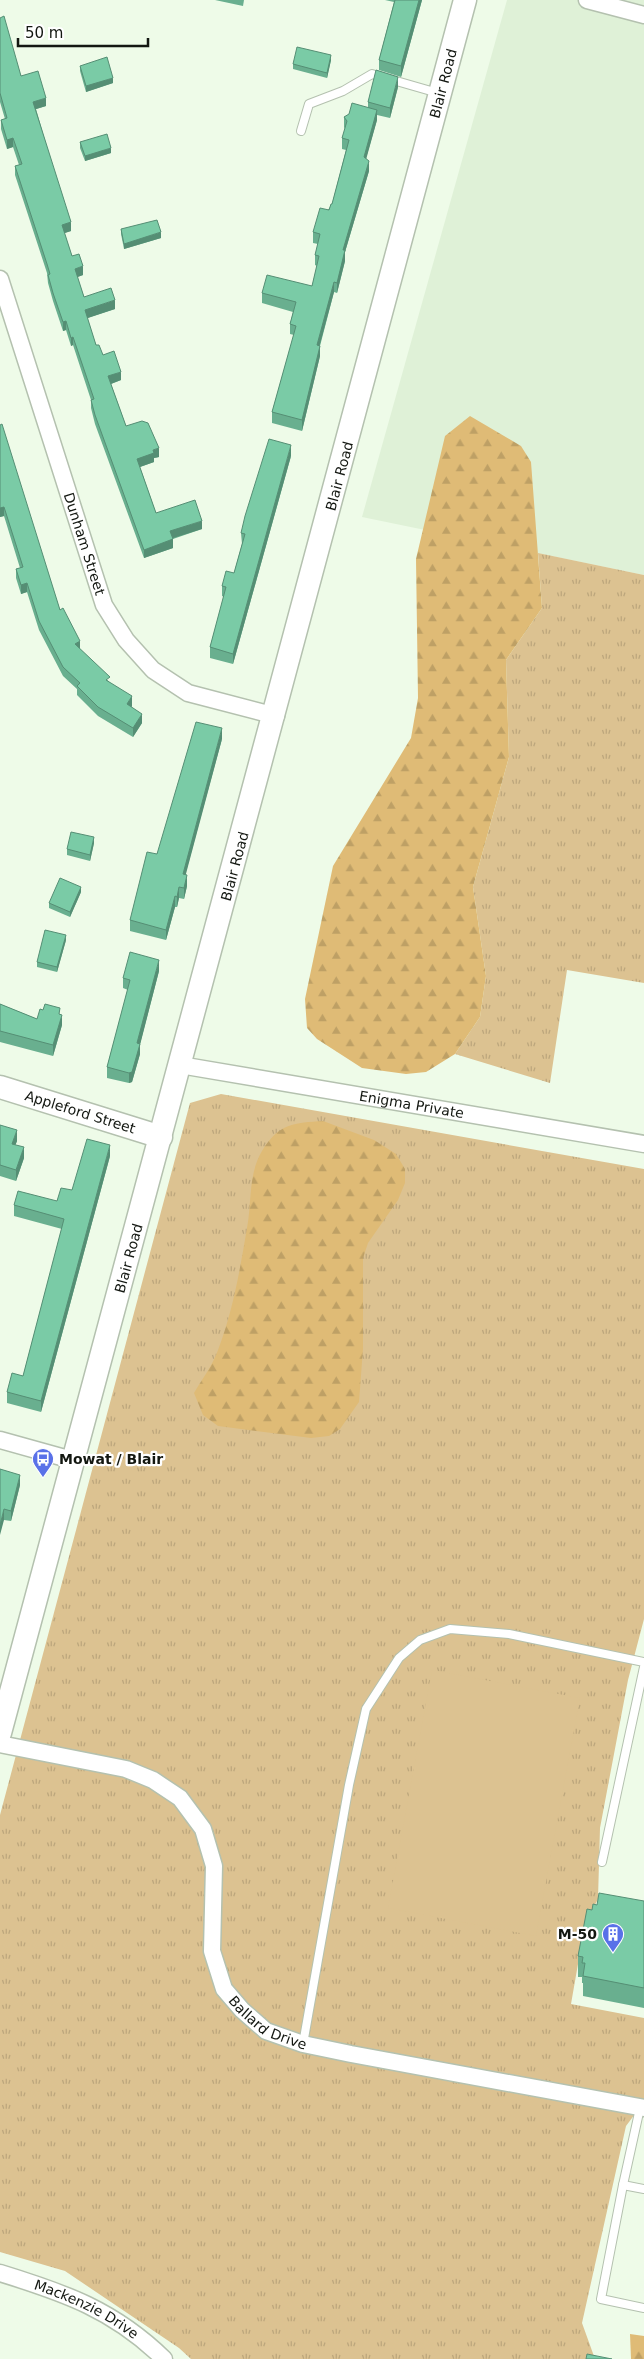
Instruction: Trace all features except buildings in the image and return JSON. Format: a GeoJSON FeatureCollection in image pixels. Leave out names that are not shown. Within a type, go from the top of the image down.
{"type":"FeatureCollection","features":[{"type":"Feature","properties":{"kind":"main road","name":"Blair Road"},"geometry":{"type":"LineString","coordinates":[[0,1733],[72,1460],[276,716],[464,0]]}},
{"type":"Feature","properties":{"kind":"main road","name":"Appleford Street"},"geometry":{"type":"LineString","coordinates":[[0,1087],[161,1137]]}},
{"type":"Feature","properties":{"kind":"street"},"geometry":{"type":"LineString","coordinates":[[587,0],[644,15]]}},
{"type":"Feature","properties":{"kind":"street","name":"Dunham Street"},"geometry":{"type":"LineString","coordinates":[[0,279],[104,605],[126,640],[153,670],[188,693],[276,716]]}},
{"type":"Feature","properties":{"kind":"street","name":"Enigma Private"},"geometry":{"type":"LineString","coordinates":[[180,1065],[644,1144]]}},
{"type":"Feature","properties":{"kind":"street"},"geometry":{"type":"LineString","coordinates":[[0,1440],[72,1460]]}},
{"type":"Feature","properties":{"kind":"street","name":"Ballard Drive"},"geometry":{"type":"LineString","coordinates":[[0,1744],[126,1769],[153,1780],[180,1798],[202,1829],[214,1866],[212,1951],[224,1989],[242,2010],[266,2031],[303,2044],[642,2108]]}},
{"type":"Feature","properties":{"kind":"street","name":"Mackenzie Drive"},"geometry":{"type":"LineString","coordinates":[[0,2273],[54,2289],[109,2315],[144,2340],[164,2359]]}},
{"type":"Feature","properties":{"kind":"lane"},"geometry":{"type":"LineString","coordinates":[[301,131],[308,104],[343,91],[372,74],[440,93]]}},
{"type":"Feature","properties":{"kind":"lane"},"geometry":{"type":"LineString","coordinates":[[303,2044],[348,1785],[366,1709],[399,1658],[420,1640],[450,1629],[509,1634],[644,1662]]}},
{"type":"Feature","properties":{"kind":"lane"},"geometry":{"type":"LineString","coordinates":[[602,1862],[644,1667]]}},
{"type":"Feature","properties":{"kind":"lane"},"geometry":{"type":"LineString","coordinates":[[642,2108],[623,2185],[601,2299],[644,2308]]}},
{"type":"Feature","properties":{"kind":"lane"},"geometry":{"type":"LineString","coordinates":[[623,2185],[644,2189]]}},
{"type":"Feature","properties":{"kind":"shaded area"},"geometry":{"type":"Polygon","coordinates":[[[507,0],[644,0],[644,575],[362,517],[507,0]]]}},
{"type":"Feature","properties":{"kind":"green space"},"geometry":{"type":"Polygon","coordinates":[[[470,416],[521,446],[531,462],[542,608],[506,660],[509,757],[473,887],[486,976],[480,1017],[455,1054],[426,1072],[406,1074],[362,1068],[317,1039],[307,1028],[305,999],[333,866],[411,738],[418,698],[416,559],[445,436],[470,416]]]}},
{"type":"Feature","properties":{"kind":"green space"},"geometry":{"type":"Polygon","coordinates":[[[538,553],[644,575],[644,983],[567,970],[550,1083],[455,1054],[480,1017],[486,976],[473,887],[509,757],[506,660],[542,608],[538,553]]]}},
{"type":"Feature","properties":{"kind":"green space"},"geometry":{"type":"Polygon","coordinates":[[[221,1094],[644,1169],[644,1619],[628,1680],[600,1828],[598,1899],[585,1924],[571,2004],[644,2018],[644,2102],[626,2126],[582,2323],[595,2359],[191,2359],[179,2348],[65,2271],[0,2252],[0,1815],[190,1103],[221,1094]]]}},
{"type":"Feature","properties":{"kind":"green space"},"geometry":{"type":"Polygon","coordinates":[[[323,1121],[374,1140],[396,1154],[405,1169],[405,1183],[398,1200],[368,1243],[363,1258],[363,1349],[359,1402],[340,1429],[329,1436],[311,1438],[218,1426],[203,1415],[194,1393],[216,1356],[228,1320],[242,1259],[249,1218],[254,1169],[268,1142],[281,1130],[295,1124],[323,1121]]]}},
{"type":"Feature","properties":{"kind":"green space"},"geometry":{"type":"Polygon","coordinates":[[[432,1670],[580,1698],[536,1936],[388,1908],[432,1670]]]}},
{"type":"Feature","properties":{"kind":"green space"},"geometry":{"type":"Polygon","coordinates":[[[630,2334],[644,2336],[644,2359],[631,2359],[630,2334]]]}},
{"type":"Feature","properties":{"kind":"place","name":"Mowat / Blair"},"geometry":{"type":"Point","coordinates":[43,1478]}},
{"type":"Feature","properties":{"kind":"place","name":"M-50"},"geometry":{"type":"Point","coordinates":[613,1953]}}]}
